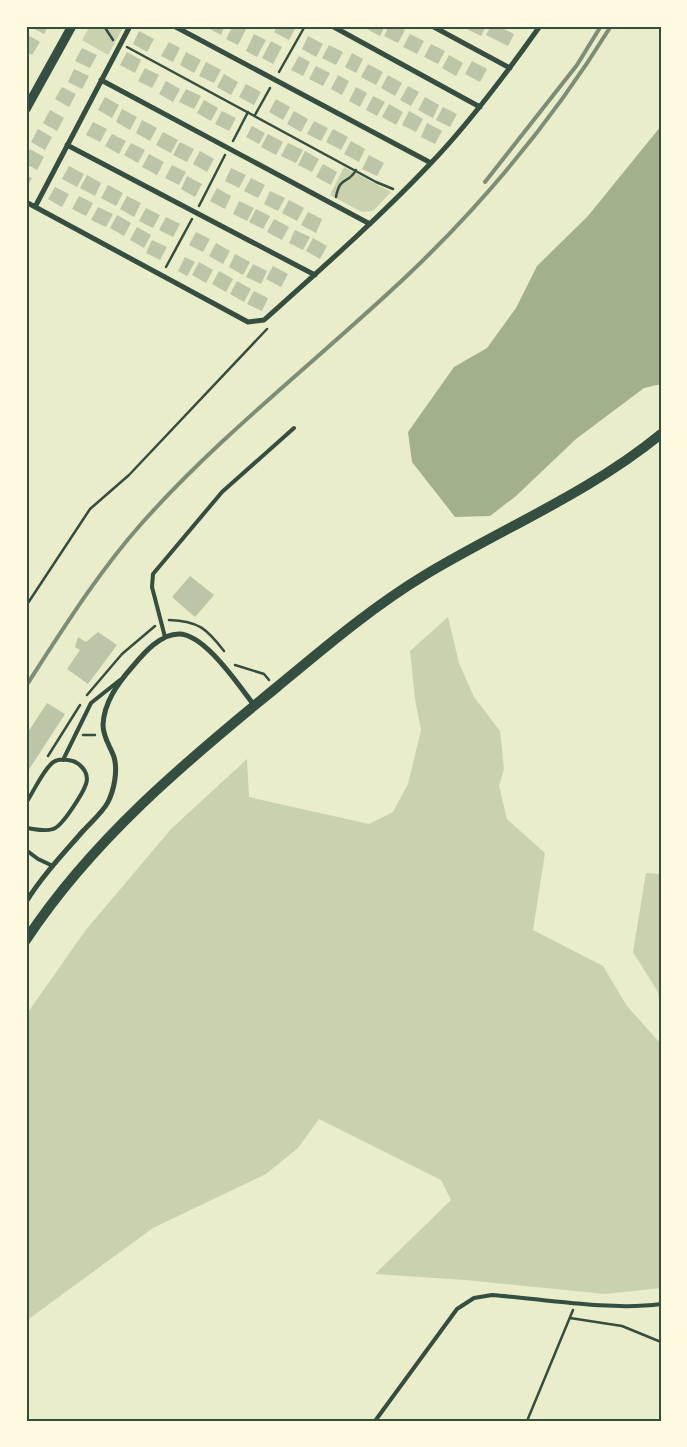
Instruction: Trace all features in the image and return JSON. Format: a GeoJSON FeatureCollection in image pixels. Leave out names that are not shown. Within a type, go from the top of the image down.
{"type":"FeatureCollection","features":[{"type":"Feature","properties":{"kind":"main road"},"geometry":{"type":"LineString","coordinates":[[26,940],[84,862],[139,808],[254,705],[364,618],[423,576],[482,542],[588,486],[661,434]]}},
{"type":"Feature","properties":{"kind":"street"},"geometry":{"type":"LineString","coordinates":[[26,109],[72,26]]}},
{"type":"Feature","properties":{"kind":"street"},"geometry":{"type":"LineString","coordinates":[[34,207],[130,26]]}},
{"type":"Feature","properties":{"kind":"street"},"geometry":{"type":"LineString","coordinates":[[174,26],[431,163]]}},
{"type":"Feature","properties":{"kind":"street"},"geometry":{"type":"LineString","coordinates":[[332,26],[480,107]]}},
{"type":"Feature","properties":{"kind":"street"},"geometry":{"type":"LineString","coordinates":[[432,26],[510,68]]}},
{"type":"Feature","properties":{"kind":"street"},"geometry":{"type":"LineString","coordinates":[[26,202],[248,322],[264,320],[370,224],[431,163],[480,107],[540,26]]}},
{"type":"Feature","properties":{"kind":"street"},"geometry":{"type":"LineString","coordinates":[[101,80],[370,224]]}},
{"type":"Feature","properties":{"kind":"street"},"geometry":{"type":"LineString","coordinates":[[67,145],[315,275]]}},
{"type":"Feature","properties":{"kind":"street"},"geometry":{"type":"LineString","coordinates":[[26,902],[53,866],[107,804],[115,774],[114,759],[104,736],[105,712],[110,697],[123,677],[139,659],[165,637],[180,634],[194,639],[215,656],[254,705]]}},
{"type":"Feature","properties":{"kind":"lane"},"geometry":{"type":"LineString","coordinates":[[165,637],[152,587],[153,574],[222,492],[294,428]]}},
{"type":"Feature","properties":{"kind":"lane"},"geometry":{"type":"LineString","coordinates":[[63,760],[91,703],[123,677]]}},
{"type":"Feature","properties":{"kind":"lane"},"geometry":{"type":"LineString","coordinates":[[26,803],[51,763],[63,760],[74,761],[82,766],[87,775],[87,784],[61,824],[54,829],[26,828]]}},
{"type":"Feature","properties":{"kind":"lane"},"geometry":{"type":"LineString","coordinates":[[26,850],[38,859],[53,866]]}},
{"type":"Feature","properties":{"kind":"lane"},"geometry":{"type":"LineString","coordinates":[[375,1421],[457,1308],[474,1298],[492,1295],[646,1306],[661,1304]]}},
{"type":"Feature","properties":{"kind":"path"},"geometry":{"type":"LineString","coordinates":[[104,26],[114,40],[121,44],[386,188],[401,193]]}},
{"type":"Feature","properties":{"kind":"path"},"geometry":{"type":"LineString","coordinates":[[162,276],[248,112]]}},
{"type":"Feature","properties":{"kind":"path"},"geometry":{"type":"LineString","coordinates":[[336,198],[341,181],[351,177],[356,170]]}},
{"type":"Feature","properties":{"kind":"path"},"geometry":{"type":"LineString","coordinates":[[26,606],[90,509],[129,475],[202,395],[272,325]]}},
{"type":"Feature","properties":{"kind":"path"},"geometry":{"type":"LineString","coordinates":[[45,760],[89,692],[122,654],[160,623],[168,620],[188,621],[208,630],[235,665],[264,674],[276,688]]}},
{"type":"Feature","properties":{"kind":"path"},"geometry":{"type":"LineString","coordinates":[[74,735],[104,736]]}},
{"type":"Feature","properties":{"kind":"path"},"geometry":{"type":"LineString","coordinates":[[527,1421],[576,1302]]}},
{"type":"Feature","properties":{"kind":"path"},"geometry":{"type":"LineString","coordinates":[[570,1318],[622,1326],[661,1342]]}},
{"type":"Feature","properties":{"kind":"shaded area"},"geometry":{"type":"Polygon","coordinates":[[[90,26],[124,26],[108,55],[82,40],[90,26]]]}},
{"type":"Feature","properties":{"kind":"shaded area"},"geometry":{"type":"Polygon","coordinates":[[[661,126],[661,384],[644,388],[576,439],[516,496],[490,516],[455,517],[412,462],[408,432],[454,367],[487,348],[516,308],[537,266],[588,216],[661,126]]]}},
{"type":"Feature","properties":{"kind":"shaded area"},"geometry":{"type":"Polygon","coordinates":[[[344,167],[391,192],[373,211],[362,212],[330,195],[344,167]]]}},
{"type":"Feature","properties":{"kind":"shaded area"},"geometry":{"type":"Polygon","coordinates":[[[448,617],[459,663],[474,697],[500,731],[504,769],[499,786],[507,819],[545,853],[533,930],[603,966],[627,1006],[661,1044],[661,1288],[605,1294],[465,1280],[375,1274],[451,1200],[441,1180],[319,1119],[298,1148],[266,1174],[153,1228],[26,1321],[26,1015],[85,931],[171,829],[247,759],[249,797],[369,824],[393,812],[408,784],[421,730],[415,699],[410,651],[448,617]]]}},
{"type":"Feature","properties":{"kind":"shaded area"},"geometry":{"type":"Polygon","coordinates":[[[646,873],[661,874],[661,1011],[658,992],[633,952],[646,873]]]}},
{"type":"Feature","properties":{"kind":"building"},"geometry":{"type":"Polygon","coordinates":[[[29,26],[48,26],[44,34],[29,26]]]}},
{"type":"Feature","properties":{"kind":"building"},"geometry":{"type":"Polygon","coordinates":[[[211,26],[225,26],[221,35],[210,29],[211,26]]]}},
{"type":"Feature","properties":{"kind":"building"},"geometry":{"type":"Polygon","coordinates":[[[233,26],[246,29],[238,45],[226,39],[233,26]]]}},
{"type":"Feature","properties":{"kind":"building"},"geometry":{"type":"Polygon","coordinates":[[[278,26],[296,27],[289,40],[274,32],[278,26]]]}},
{"type":"Feature","properties":{"kind":"building"},"geometry":{"type":"Polygon","coordinates":[[[367,26],[385,26],[380,36],[365,28],[367,26]]]}},
{"type":"Feature","properties":{"kind":"building"},"geometry":{"type":"Polygon","coordinates":[[[389,26],[398,26],[405,30],[398,43],[384,36],[389,26]]]}},
{"type":"Feature","properties":{"kind":"building"},"geometry":{"type":"Polygon","coordinates":[[[468,26],[486,26],[481,36],[467,29],[468,26]]]}},
{"type":"Feature","properties":{"kind":"building"},"geometry":{"type":"Polygon","coordinates":[[[491,26],[498,26],[514,34],[508,46],[486,35],[491,26]]]}},
{"type":"Feature","properties":{"kind":"building"},"geometry":{"type":"Polygon","coordinates":[[[139,31],[154,39],[147,52],[133,44],[139,31]]]}},
{"type":"Feature","properties":{"kind":"building"},"geometry":{"type":"Polygon","coordinates":[[[26,34],[40,42],[32,55],[26,52],[26,34]]]}},
{"type":"Feature","properties":{"kind":"building"},"geometry":{"type":"Polygon","coordinates":[[[254,34],[266,40],[257,57],[246,51],[254,34]]]}},
{"type":"Feature","properties":{"kind":"building"},"geometry":{"type":"Polygon","coordinates":[[[410,34],[424,41],[417,54],[403,47],[410,34]]]}},
{"type":"Feature","properties":{"kind":"building"},"geometry":{"type":"Polygon","coordinates":[[[308,36],[323,44],[316,57],[302,49],[308,36]]]}},
{"type":"Feature","properties":{"kind":"building"},"geometry":{"type":"Polygon","coordinates":[[[271,41],[282,47],[273,64],[262,58],[271,41]]]}},
{"type":"Feature","properties":{"kind":"building"},"geometry":{"type":"Polygon","coordinates":[[[169,42],[180,48],[173,62],[161,56],[169,42]]]}},
{"type":"Feature","properties":{"kind":"building"},"geometry":{"type":"Polygon","coordinates":[[[431,44],[445,51],[438,64],[424,57],[431,44]]]}},
{"type":"Feature","properties":{"kind":"building"},"geometry":{"type":"Polygon","coordinates":[[[329,45],[343,52],[336,65],[322,58],[329,45]]]}},
{"type":"Feature","properties":{"kind":"building"},"geometry":{"type":"Polygon","coordinates":[[[82,48],[97,55],[90,68],[75,61],[82,48]]]}},
{"type":"Feature","properties":{"kind":"building"},"geometry":{"type":"Polygon","coordinates":[[[127,52],[141,60],[135,73],[120,65],[127,52]]]}},
{"type":"Feature","properties":{"kind":"building"},"geometry":{"type":"Polygon","coordinates":[[[186,52],[201,60],[194,73],[180,65],[186,52]]]}},
{"type":"Feature","properties":{"kind":"building"},"geometry":{"type":"Polygon","coordinates":[[[352,53],[363,59],[356,73],[345,67],[352,53]]]}},
{"type":"Feature","properties":{"kind":"building"},"geometry":{"type":"Polygon","coordinates":[[[449,55],[463,63],[456,76],[442,68],[449,55]]]}},
{"type":"Feature","properties":{"kind":"building"},"geometry":{"type":"Polygon","coordinates":[[[299,56],[310,62],[303,76],[291,70],[299,56]]]}},
{"type":"Feature","properties":{"kind":"building"},"geometry":{"type":"Polygon","coordinates":[[[472,61],[487,69],[480,82],[465,74],[472,61]]]}},
{"type":"Feature","properties":{"kind":"building"},"geometry":{"type":"Polygon","coordinates":[[[206,62],[221,70],[214,83],[199,76],[206,62]]]}},
{"type":"Feature","properties":{"kind":"building"},"geometry":{"type":"Polygon","coordinates":[[[368,64],[383,72],[376,85],[361,77],[368,64]]]}},
{"type":"Feature","properties":{"kind":"building"},"geometry":{"type":"Polygon","coordinates":[[[316,66],[330,73],[323,86],[309,79],[316,66]]]}},
{"type":"Feature","properties":{"kind":"building"},"geometry":{"type":"Polygon","coordinates":[[[145,68],[159,75],[152,88],[138,81],[145,68]]]}},
{"type":"Feature","properties":{"kind":"building"},"geometry":{"type":"Polygon","coordinates":[[[74,69],[89,76],[82,89],[68,82],[74,69]]]}},
{"type":"Feature","properties":{"kind":"building"},"geometry":{"type":"Polygon","coordinates":[[[224,74],[238,82],[231,95],[217,87],[224,74]]]}},
{"type":"Feature","properties":{"kind":"building"},"geometry":{"type":"Polygon","coordinates":[[[338,75],[349,81],[342,95],[331,89],[338,75]]]}},
{"type":"Feature","properties":{"kind":"building"},"geometry":{"type":"Polygon","coordinates":[[[388,75],[402,83],[395,96],[381,88],[388,75]]]}},
{"type":"Feature","properties":{"kind":"building"},"geometry":{"type":"Polygon","coordinates":[[[166,81],[180,89],[173,102],[159,94],[166,81]]]}},
{"type":"Feature","properties":{"kind":"building"},"geometry":{"type":"Polygon","coordinates":[[[246,84],[261,92],[254,105],[239,97],[246,84]]]}},
{"type":"Feature","properties":{"kind":"building"},"geometry":{"type":"Polygon","coordinates":[[[408,86],[419,92],[411,106],[400,100],[408,86]]]}},
{"type":"Feature","properties":{"kind":"building"},"geometry":{"type":"Polygon","coordinates":[[[62,87],[76,94],[69,107],[55,99],[62,87]]]}},
{"type":"Feature","properties":{"kind":"building"},"geometry":{"type":"Polygon","coordinates":[[[356,87],[367,93],[360,107],[349,101],[356,87]]]}},
{"type":"Feature","properties":{"kind":"building"},"geometry":{"type":"Polygon","coordinates":[[[186,89],[201,96],[194,109],[179,102],[186,89]]]}},
{"type":"Feature","properties":{"kind":"building"},"geometry":{"type":"Polygon","coordinates":[[[373,96],[385,102],[377,116],[366,110],[373,96]]]}},
{"type":"Feature","properties":{"kind":"building"},"geometry":{"type":"Polygon","coordinates":[[[105,97],[119,105],[112,118],[98,110],[105,97]]]}},
{"type":"Feature","properties":{"kind":"building"},"geometry":{"type":"Polygon","coordinates":[[[425,97],[439,105],[433,118],[418,110],[425,97]]]}},
{"type":"Feature","properties":{"kind":"building"},"geometry":{"type":"Polygon","coordinates":[[[276,99],[290,107],[283,120],[269,112],[276,99]]]}},
{"type":"Feature","properties":{"kind":"building"},"geometry":{"type":"Polygon","coordinates":[[[204,100],[218,108],[211,121],[197,113],[204,100]]]}},
{"type":"Feature","properties":{"kind":"building"},"geometry":{"type":"Polygon","coordinates":[[[389,104],[403,112],[396,125],[382,117],[389,104]]]}},
{"type":"Feature","properties":{"kind":"building"},"geometry":{"type":"Polygon","coordinates":[[[443,107],[457,114],[450,127],[436,120],[443,107]]]}},
{"type":"Feature","properties":{"kind":"building"},"geometry":{"type":"Polygon","coordinates":[[[122,109],[137,117],[130,130],[116,122],[122,109]]]}},
{"type":"Feature","properties":{"kind":"building"},"geometry":{"type":"Polygon","coordinates":[[[50,110],[64,118],[57,131],[43,123],[50,110]]]}},
{"type":"Feature","properties":{"kind":"building"},"geometry":{"type":"Polygon","coordinates":[[[222,111],[236,118],[229,131],[215,124],[222,111]]]}},
{"type":"Feature","properties":{"kind":"building"},"geometry":{"type":"Polygon","coordinates":[[[294,111],[308,119],[301,132],[287,124],[294,111]]]}},
{"type":"Feature","properties":{"kind":"building"},"geometry":{"type":"Polygon","coordinates":[[[409,111],[423,119],[416,132],[402,125],[409,111]]]}},
{"type":"Feature","properties":{"kind":"building"},"geometry":{"type":"Polygon","coordinates":[[[142,120],[157,128],[150,141],[136,133],[142,120]]]}},
{"type":"Feature","properties":{"kind":"building"},"geometry":{"type":"Polygon","coordinates":[[[314,121],[328,128],[321,141],[307,134],[314,121]]]}},
{"type":"Feature","properties":{"kind":"building"},"geometry":{"type":"Polygon","coordinates":[[[93,122],[107,129],[100,142],[86,135],[93,122]]]}},
{"type":"Feature","properties":{"kind":"building"},"geometry":{"type":"Polygon","coordinates":[[[427,123],[442,131],[435,144],[421,137],[427,123]]]}},
{"type":"Feature","properties":{"kind":"building"},"geometry":{"type":"Polygon","coordinates":[[[252,126],[265,133],[259,144],[246,137],[252,126]]]}},
{"type":"Feature","properties":{"kind":"building"},"geometry":{"type":"Polygon","coordinates":[[[38,129],[52,137],[45,150],[31,142],[38,129]]]}},
{"type":"Feature","properties":{"kind":"building"},"geometry":{"type":"Polygon","coordinates":[[[333,129],[348,137],[341,150],[326,142],[333,129]]]}},
{"type":"Feature","properties":{"kind":"building"},"geometry":{"type":"Polygon","coordinates":[[[163,132],[178,140],[171,153],[156,145],[163,132]]]}},
{"type":"Feature","properties":{"kind":"building"},"geometry":{"type":"Polygon","coordinates":[[[112,134],[126,141],[119,154],[105,146],[112,134]]]}},
{"type":"Feature","properties":{"kind":"building"},"geometry":{"type":"Polygon","coordinates":[[[268,134],[283,142],[276,155],[261,147],[268,134]]]}},
{"type":"Feature","properties":{"kind":"building"},"geometry":{"type":"Polygon","coordinates":[[[351,141],[365,149],[359,162],[344,154],[351,141]]]}},
{"type":"Feature","properties":{"kind":"building"},"geometry":{"type":"Polygon","coordinates":[[[180,142],[194,149],[187,162],[173,155],[180,142]]]}},
{"type":"Feature","properties":{"kind":"building"},"geometry":{"type":"Polygon","coordinates":[[[131,143],[145,150],[138,163],[124,155],[131,143]]]}},
{"type":"Feature","properties":{"kind":"building"},"geometry":{"type":"Polygon","coordinates":[[[288,143],[303,150],[296,163],[281,156],[288,143]]]}},
{"type":"Feature","properties":{"kind":"building"},"geometry":{"type":"Polygon","coordinates":[[[30,149],[44,157],[37,170],[26,164],[26,156],[30,149]]]}},
{"type":"Feature","properties":{"kind":"building"},"geometry":{"type":"Polygon","coordinates":[[[200,151],[214,159],[207,172],[193,164],[200,151]]]}},
{"type":"Feature","properties":{"kind":"building"},"geometry":{"type":"Polygon","coordinates":[[[305,151],[319,159],[312,172],[298,165],[305,151]]]}},
{"type":"Feature","properties":{"kind":"building"},"geometry":{"type":"Polygon","coordinates":[[[149,154],[164,162],[157,175],[142,167],[149,154]]]}},
{"type":"Feature","properties":{"kind":"building"},"geometry":{"type":"Polygon","coordinates":[[[369,155],[384,163],[377,176],[362,169],[369,155]]]}},
{"type":"Feature","properties":{"kind":"building"},"geometry":{"type":"Polygon","coordinates":[[[323,164],[337,172],[331,185],[316,177],[323,164]]]}},
{"type":"Feature","properties":{"kind":"building"},"geometry":{"type":"Polygon","coordinates":[[[172,165],[186,172],[179,185],[165,178],[172,165]]]}},
{"type":"Feature","properties":{"kind":"building"},"geometry":{"type":"Polygon","coordinates":[[[69,166],[84,174],[77,187],[62,179],[69,166]]]}},
{"type":"Feature","properties":{"kind":"building"},"geometry":{"type":"Polygon","coordinates":[[[231,168],[246,175],[239,188],[225,181],[231,168]]]}},
{"type":"Feature","properties":{"kind":"building"},"geometry":{"type":"Polygon","coordinates":[[[26,175],[32,178],[26,188],[26,175]]]}},
{"type":"Feature","properties":{"kind":"building"},"geometry":{"type":"Polygon","coordinates":[[[87,175],[101,183],[95,196],[80,188],[87,175]]]}},
{"type":"Feature","properties":{"kind":"building"},"geometry":{"type":"Polygon","coordinates":[[[187,176],[202,184],[195,197],[181,189],[187,176]]]}},
{"type":"Feature","properties":{"kind":"building"},"geometry":{"type":"Polygon","coordinates":[[[251,178],[265,185],[258,198],[244,191],[251,178]]]}},
{"type":"Feature","properties":{"kind":"building"},"geometry":{"type":"Polygon","coordinates":[[[108,185],[123,193],[116,206],[101,198],[108,185]]]}},
{"type":"Feature","properties":{"kind":"building"},"geometry":{"type":"Polygon","coordinates":[[[55,187],[69,194],[62,207],[48,199],[55,187]]]}},
{"type":"Feature","properties":{"kind":"building"},"geometry":{"type":"Polygon","coordinates":[[[217,188],[231,196],[225,209],[210,201],[217,188]]]}},
{"type":"Feature","properties":{"kind":"building"},"geometry":{"type":"Polygon","coordinates":[[[270,191],[285,198],[278,211],[264,204],[270,191]]]}},
{"type":"Feature","properties":{"kind":"building"},"geometry":{"type":"Polygon","coordinates":[[[79,196],[93,203],[86,216],[72,209],[79,196]]]}},
{"type":"Feature","properties":{"kind":"building"},"geometry":{"type":"Polygon","coordinates":[[[127,196],[141,203],[134,217],[120,209],[127,196]]]}},
{"type":"Feature","properties":{"kind":"building"},"geometry":{"type":"Polygon","coordinates":[[[289,200],[304,208],[297,221],[282,213],[289,200]]]}},
{"type":"Feature","properties":{"kind":"building"},"geometry":{"type":"Polygon","coordinates":[[[239,201],[254,208],[247,221],[233,214],[239,201]]]}},
{"type":"Feature","properties":{"kind":"building"},"geometry":{"type":"Polygon","coordinates":[[[98,207],[113,214],[106,227],[91,220],[98,207]]]}},
{"type":"Feature","properties":{"kind":"building"},"geometry":{"type":"Polygon","coordinates":[[[146,208],[160,215],[153,228],[139,221],[146,208]]]}},
{"type":"Feature","properties":{"kind":"building"},"geometry":{"type":"Polygon","coordinates":[[[256,209],[270,216],[263,229],[249,222],[256,209]]]}},
{"type":"Feature","properties":{"kind":"building"},"geometry":{"type":"Polygon","coordinates":[[[308,212],[322,219],[316,233],[301,225],[308,212]]]}},
{"type":"Feature","properties":{"kind":"building"},"geometry":{"type":"Polygon","coordinates":[[[117,215],[131,223],[124,236],[110,228],[117,215]]]}},
{"type":"Feature","properties":{"kind":"building"},"geometry":{"type":"Polygon","coordinates":[[[166,217],[180,224],[173,237],[159,230],[166,217]]]}},
{"type":"Feature","properties":{"kind":"building"},"geometry":{"type":"Polygon","coordinates":[[[274,219],[289,227],[282,240],[267,232],[274,219]]]}},
{"type":"Feature","properties":{"kind":"building"},"geometry":{"type":"Polygon","coordinates":[[[137,227],[151,235],[144,248],[130,240],[137,227]]]}},
{"type":"Feature","properties":{"kind":"building"},"geometry":{"type":"Polygon","coordinates":[[[295,230],[310,237],[303,250],[289,243],[295,230]]]}},
{"type":"Feature","properties":{"kind":"building"},"geometry":{"type":"Polygon","coordinates":[[[196,232],[210,239],[203,252],[189,245],[196,232]]]}},
{"type":"Feature","properties":{"kind":"building"},"geometry":{"type":"Polygon","coordinates":[[[313,238],[327,246],[320,259],[306,251],[313,238]]]}},
{"type":"Feature","properties":{"kind":"building"},"geometry":{"type":"Polygon","coordinates":[[[152,240],[167,247],[160,260],[146,253],[152,240]]]}},
{"type":"Feature","properties":{"kind":"building"},"geometry":{"type":"Polygon","coordinates":[[[216,243],[230,251],[223,264],[209,256],[216,243]]]}},
{"type":"Feature","properties":{"kind":"building"},"geometry":{"type":"Polygon","coordinates":[[[235,254],[250,262],[243,275],[229,267],[235,254]]]}},
{"type":"Feature","properties":{"kind":"building"},"geometry":{"type":"Polygon","coordinates":[[[185,257],[195,262],[187,276],[178,271],[185,257]]]}},
{"type":"Feature","properties":{"kind":"building"},"geometry":{"type":"Polygon","coordinates":[[[199,262],[213,270],[206,283],[192,275],[199,262]]]}},
{"type":"Feature","properties":{"kind":"building"},"geometry":{"type":"Polygon","coordinates":[[[253,264],[267,271],[261,284],[246,277],[253,264]]]}},
{"type":"Feature","properties":{"kind":"building"},"geometry":{"type":"Polygon","coordinates":[[[273,266],[288,274],[281,287],[266,279],[273,266]]]}},
{"type":"Feature","properties":{"kind":"building"},"geometry":{"type":"Polygon","coordinates":[[[219,271],[233,279],[226,292],[212,284],[219,271]]]}},
{"type":"Feature","properties":{"kind":"building"},"geometry":{"type":"Polygon","coordinates":[[[237,281],[251,289],[244,302],[230,294],[237,281]]]}},
{"type":"Feature","properties":{"kind":"building"},"geometry":{"type":"Polygon","coordinates":[[[254,291],[268,298],[262,311],[247,304],[254,291]]]}},
{"type":"Feature","properties":{"kind":"building"},"geometry":{"type":"Polygon","coordinates":[[[190,576],[214,595],[195,617],[172,597],[190,576]]]}},
{"type":"Feature","properties":{"kind":"building"},"geometry":{"type":"Polygon","coordinates":[[[98,632],[117,645],[88,684],[67,669],[80,650],[75,647],[78,637],[86,642],[98,632]]]}},
{"type":"Feature","properties":{"kind":"building"},"geometry":{"type":"Polygon","coordinates":[[[47,703],[65,714],[26,774],[26,735],[47,703]]]}},
{"type":"Feature","properties":{"kind":"railway"},"geometry":{"type":"LineString","coordinates":[[485,182],[577,65],[601,26]]}},
{"type":"Feature","properties":{"kind":"railway"},"geometry":{"type":"LineString","coordinates":[[26,686],[96,581],[142,523],[173,489],[240,425],[378,302],[440,243],[494,185],[544,123],[611,26]]}}]}
